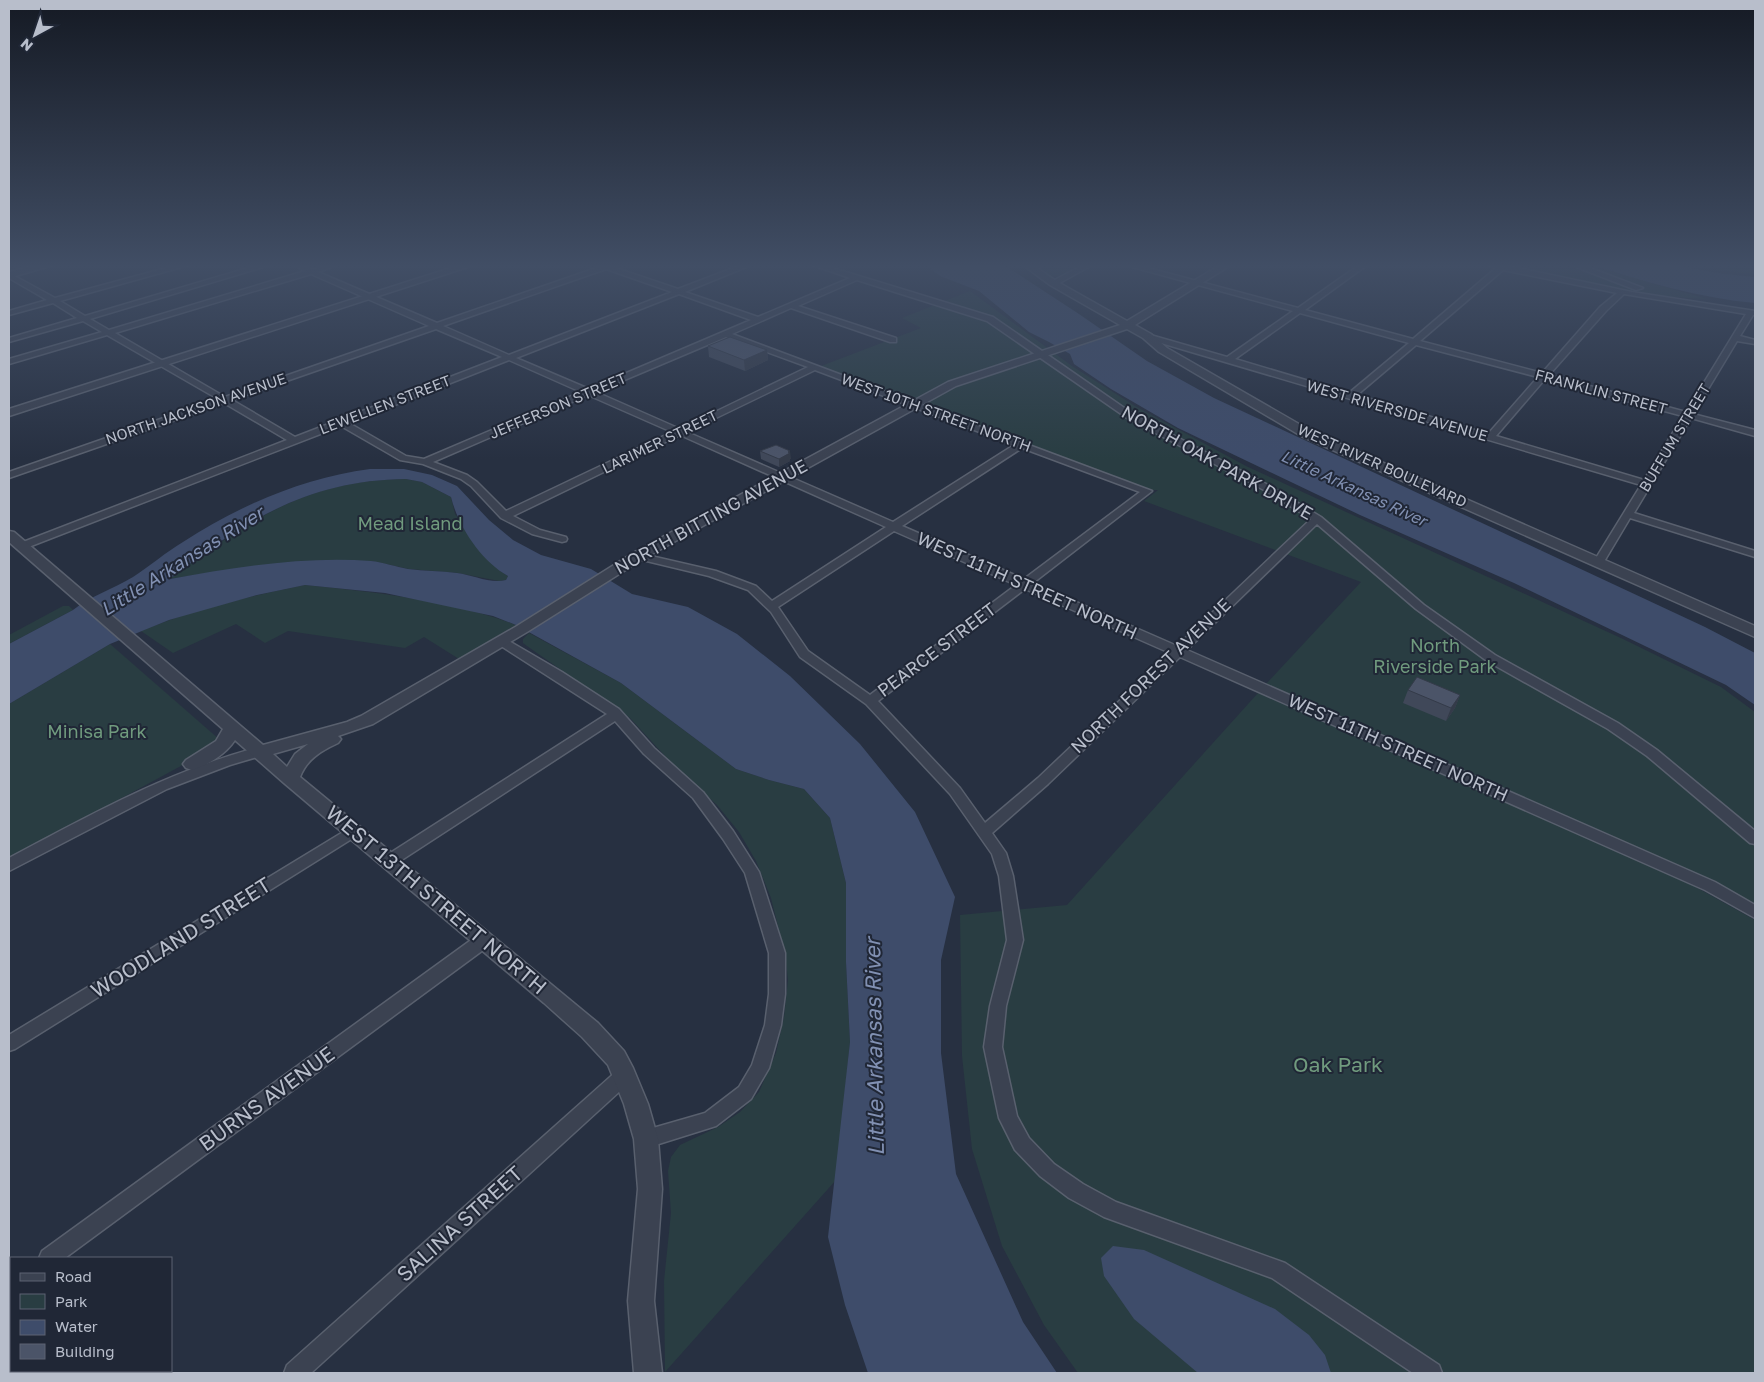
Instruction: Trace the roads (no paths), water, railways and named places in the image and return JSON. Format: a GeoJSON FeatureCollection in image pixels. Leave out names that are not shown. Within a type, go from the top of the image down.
{"type":"FeatureCollection","features":[{"type":"Feature","properties":{"kind":"street"},"geometry":{"type":"LineString","coordinates":[[9,340],[46,329]]}},
{"type":"Feature","properties":{"kind":"street"},"geometry":{"type":"LineString","coordinates":[[102,329],[294,440]]}},
{"type":"Feature","properties":{"kind":"street"},"geometry":{"type":"LineString","coordinates":[[9,362],[116,329]]}},
{"type":"Feature","properties":{"kind":"street"},"geometry":{"type":"LineString","coordinates":[[9,413],[269,329]]}},
{"type":"Feature","properties":{"kind":"street","name":"NORTH JACKSON AVENUE"},"geometry":{"type":"LineString","coordinates":[[9,475],[426,329]]}},
{"type":"Feature","properties":{"kind":"street","name":"WEST 11TH STREET NORTH"},"geometry":{"type":"LineString","coordinates":[[444,329],[1710,886],[1755,912]]}},
{"type":"Feature","properties":{"kind":"street","name":"LEWELLEN STREET"},"geometry":{"type":"LineString","coordinates":[[22,546],[581,329]]}},
{"type":"Feature","properties":{"kind":"street","name":"JEFFERSON STREET"},"geometry":{"type":"LineString","coordinates":[[425,462],[737,329]]}},
{"type":"Feature","properties":{"kind":"street"},"geometry":{"type":"LineString","coordinates":[[862,329],[893,340]]}},
{"type":"Feature","properties":{"kind":"street","name":"NORTH OAK PARK DRIVE"},"geometry":{"type":"LineString","coordinates":[[1005,329],[1130,416],[1267,488],[1317,519],[1428,612],[1491,658],[1613,726],[1652,753],[1755,839]]}},
{"type":"Feature","properties":{"kind":"street","name":"WEST RIVER BOULEVARD"},"geometry":{"type":"LineString","coordinates":[[1133,329],[1147,336],[1163,350],[1193,368],[1308,434],[1598,563],[1652,584],[1755,632]]}},
{"type":"Feature","properties":{"kind":"street"},"geometry":{"type":"LineString","coordinates":[[1227,361],[1271,329]]}},
{"type":"Feature","properties":{"kind":"street","name":"FRANKLIN STREET"},"geometry":{"type":"LineString","coordinates":[[1370,329],[1755,433]]}},
{"type":"Feature","properties":{"kind":"street"},"geometry":{"type":"LineString","coordinates":[[1350,398],[1430,329]]}},
{"type":"Feature","properties":{"kind":"street"},"geometry":{"type":"LineString","coordinates":[[1489,438],[1585,329]]}},
{"type":"Feature","properties":{"kind":"street","name":"BUFFUM STREET"},"geometry":{"type":"LineString","coordinates":[[1598,563],[1742,329]]}},
{"type":"Feature","properties":{"kind":"street","name":"NORTH BITTING AVENUE"},"geometry":{"type":"LineString","coordinates":[[255,749],[353,726],[367,720],[394,702],[522,629],[638,556],[952,384],[1113,330]]}},
{"type":"Feature","properties":{"kind":"street","name":"WEST 10TH STREET NORTH"},"geometry":{"type":"LineString","coordinates":[[726,334],[1147,491]]}},
{"type":"Feature","properties":{"kind":"street","name":"WEST RIVERSIDE AVENUE"},"geometry":{"type":"LineString","coordinates":[[1147,336],[1350,398],[1647,484]]}},
{"type":"Feature","properties":{"kind":"street"},"geometry":{"type":"LineString","coordinates":[[1736,338],[1755,342]]}},
{"type":"Feature","properties":{"kind":"street","name":"LARIMER STREET"},"geometry":{"type":"LineString","coordinates":[[505,516],[815,367]]}},
{"type":"Feature","properties":{"kind":"street"},"geometry":{"type":"LineString","coordinates":[[341,422],[403,458],[425,462],[464,478],[474,484],[505,516],[536,532],[562,539]]}},
{"type":"Feature","properties":{"kind":"street"},"geometry":{"type":"LineString","coordinates":[[771,606],[1021,444]]}},
{"type":"Feature","properties":{"kind":"street","name":"PEARCE STREET"},"geometry":{"type":"LineString","coordinates":[[870,701],[1147,491]]}},
{"type":"Feature","properties":{"kind":"street"},"geometry":{"type":"LineString","coordinates":[[1628,514],[1755,554]]}},
{"type":"Feature","properties":{"kind":"street","name":"NORTH FOREST AVENUE"},"geometry":{"type":"LineString","coordinates":[[984,832],[1043,781],[1317,519]]}},
{"type":"Feature","properties":{"kind":"street","name":"WEST 13TH STREET NORTH"},"geometry":{"type":"LineString","coordinates":[[9,535],[290,779],[590,1030],[616,1058],[636,1104],[646,1139],[650,1189],[641,1301],[648,1373]]}},
{"type":"Feature","properties":{"kind":"street"},"geometry":{"type":"LineString","coordinates":[[638,556],[731,578],[752,588],[771,606],[804,654],[870,701],[955,791],[999,853],[1006,876],[1015,940],[998,1006],[993,1047],[1008,1118],[1022,1144],[1047,1170],[1076,1191],[1111,1210],[1278,1270],[1431,1373]]}},
{"type":"Feature","properties":{"kind":"street"},"geometry":{"type":"LineString","coordinates":[[502,641],[558,675],[616,714],[649,750],[698,795],[728,835],[752,872],[777,953],[777,994],[773,1025],[760,1068],[745,1093],[710,1120],[646,1139]]}},
{"type":"Feature","properties":{"kind":"street","name":"NORTH BITTING AVENUE"},"geometry":{"type":"LineString","coordinates":[[255,749],[368,713],[394,702]]}},
{"type":"Feature","properties":{"kind":"street"},"geometry":{"type":"LineString","coordinates":[[389,861],[616,714]]}},
{"type":"Feature","properties":{"kind":"street"},"geometry":{"type":"LineString","coordinates":[[290,779],[295,765],[301,756],[367,720]]}},
{"type":"Feature","properties":{"kind":"street"},"geometry":{"type":"LineString","coordinates":[[144,793],[160,780],[223,746],[229,739],[232,728]]}},
{"type":"Feature","properties":{"kind":"street"},"geometry":{"type":"LineString","coordinates":[[192,764],[255,749]]}},
{"type":"Feature","properties":{"kind":"street"},"geometry":{"type":"LineString","coordinates":[[9,865],[144,793],[189,772],[255,749]]}},
{"type":"Feature","properties":{"kind":"street","name":"WOODLAND STREET"},"geometry":{"type":"LineString","coordinates":[[9,1044],[353,831]]}},
{"type":"Feature","properties":{"kind":"street","name":"BURNS AVENUE"},"geometry":{"type":"LineString","coordinates":[[50,1257],[484,940]]}},
{"type":"Feature","properties":{"kind":"street","name":"SALINA STREET"},"geometry":{"type":"LineString","coordinates":[[295,1373],[625,1075]]}},
{"type":"Feature","properties":{"kind":"water","name":"Little Arkansas River"},"geometry":{"type":"Polygon","coordinates":[[[1026,329],[1101,329],[1147,361],[1214,398],[1705,627],[1755,653],[1755,705],[1726,685],[1514,583],[1360,515],[1178,428],[1111,389],[1074,364],[1070,354],[1026,329]]]}},
{"type":"Feature","properties":{"kind":"water","name":"Little Arkansas River"},"geometry":{"type":"Polygon","coordinates":[[[370,469],[404,469],[432,475],[457,486],[489,520],[513,540],[541,555],[591,569],[632,594],[688,607],[737,634],[790,676],[860,744],[915,812],[955,897],[941,960],[941,1053],[956,1174],[1023,1322],[1057,1373],[868,1373],[845,1305],[828,1237],[850,1042],[846,962],[846,883],[830,818],[804,789],[736,769],[621,683],[516,625],[493,616],[385,593],[305,585],[257,595],[169,620],[110,644],[9,704],[9,644],[133,577],[177,546],[227,516],[296,486],[345,473],[370,469]],[[406,479],[350,484],[300,498],[230,535],[170,579],[220,570],[296,561],[346,560],[376,562],[408,569],[457,573],[494,581],[506,580],[508,576],[489,561],[472,542],[459,519],[451,497],[422,482],[406,479]]]}},
{"type":"Feature","properties":{"kind":"water"},"geometry":{"type":"Polygon","coordinates":[[[1113,1246],[1144,1250],[1275,1309],[1309,1335],[1325,1355],[1331,1373],[1198,1373],[1134,1319],[1104,1276],[1101,1258],[1113,1246]]]}},
{"type":"Feature","properties":{"kind":"park label","name":"Mead Island"},"geometry":{"type":"Point","coordinates":[410,524]}},
{"type":"Feature","properties":{"kind":"park label","name":"North Riverside Park"},"geometry":{"type":"Point","coordinates":[1435,656]}},
{"type":"Feature","properties":{"kind":"park label","name":"Minisa Park"},"geometry":{"type":"Point","coordinates":[97,732]}},
{"type":"Feature","properties":{"kind":"park label","name":"Oak Park"},"geometry":{"type":"Point","coordinates":[1338,1065]}}]}
